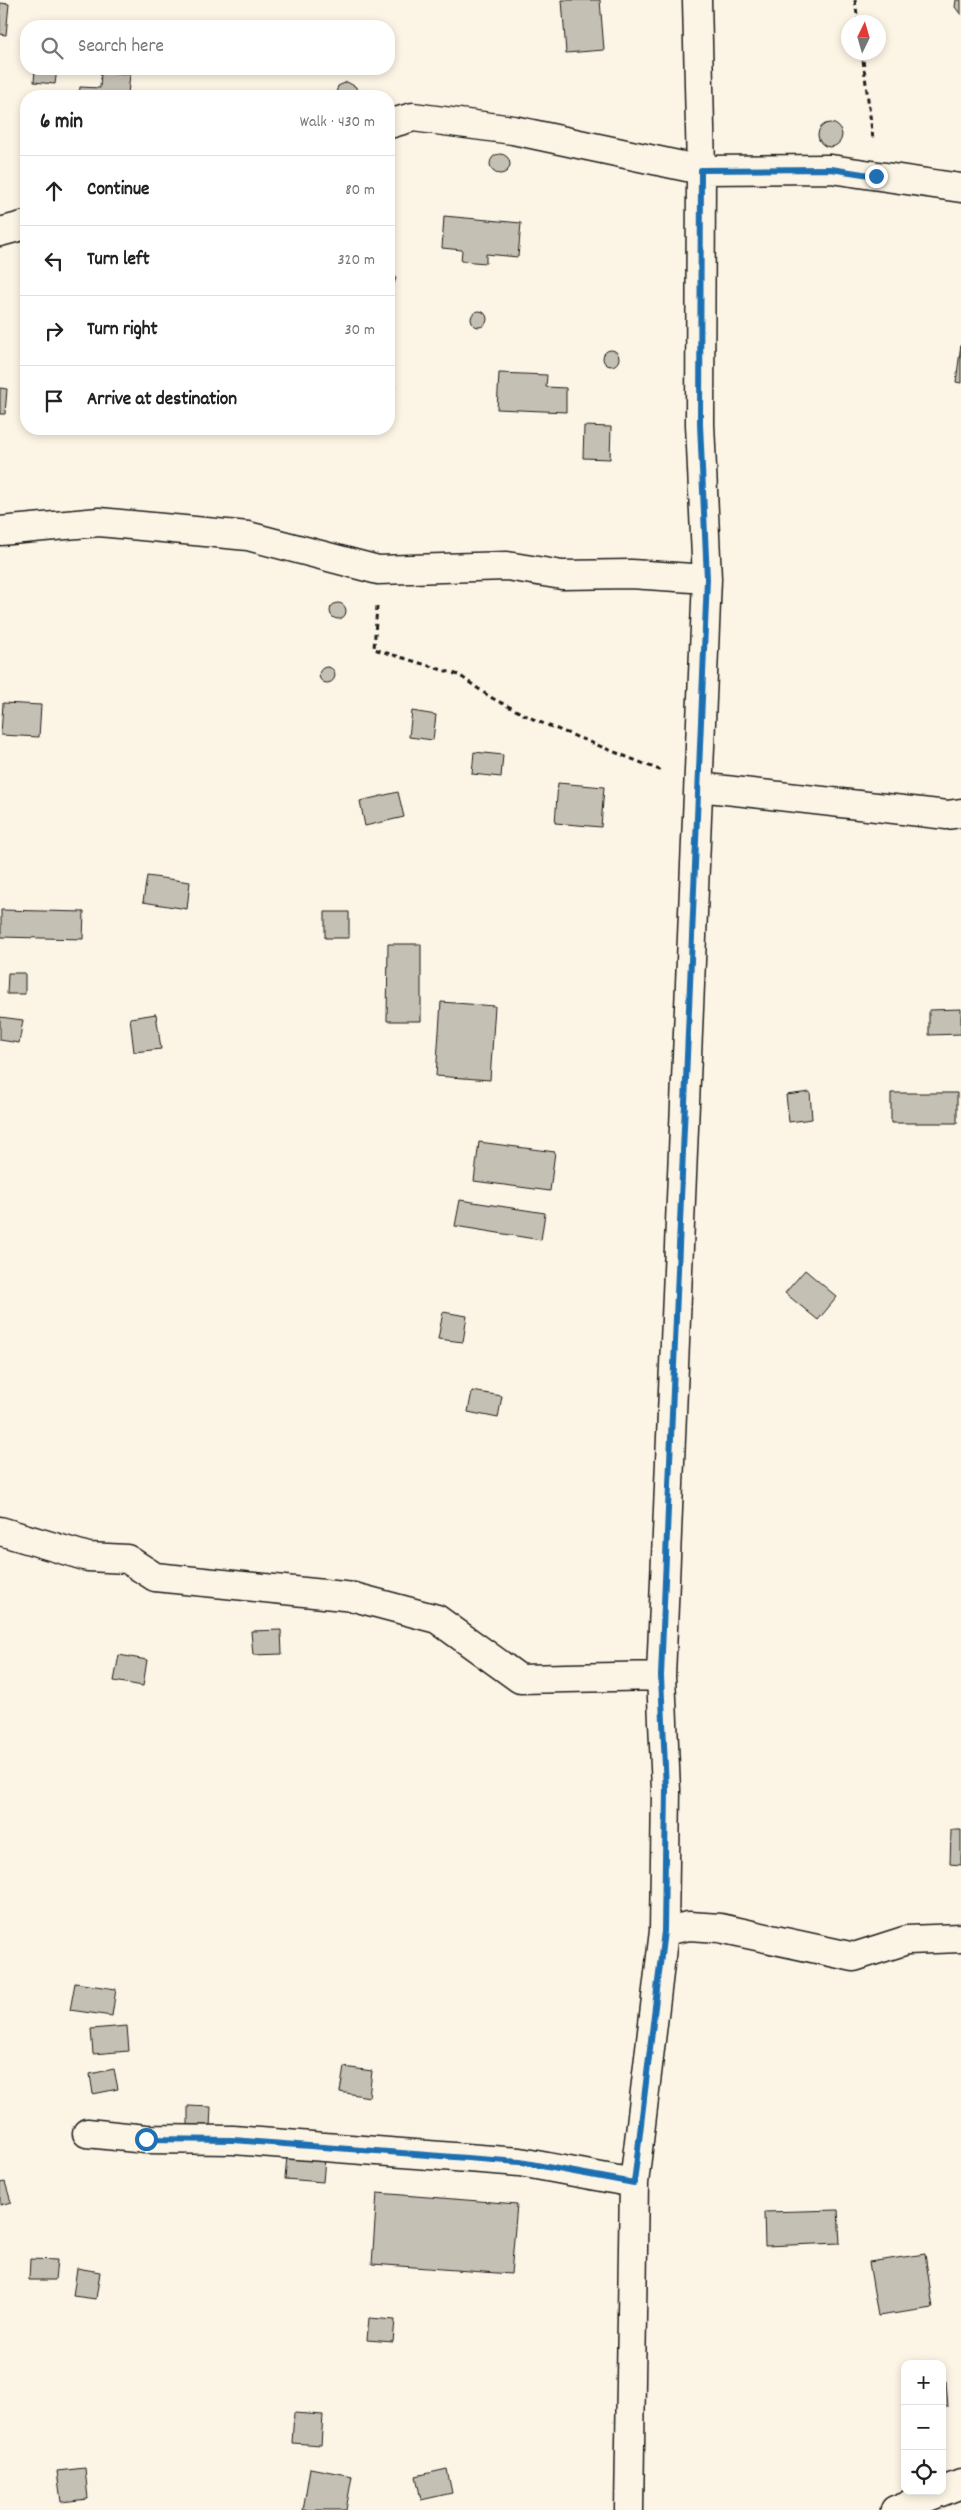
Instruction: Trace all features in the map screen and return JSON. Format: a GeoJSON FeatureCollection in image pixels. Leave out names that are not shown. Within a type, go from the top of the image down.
{"type":"FeatureCollection","features":[{"type":"Feature","properties":{"kind":"street"},"geometry":{"type":"LineString","coordinates":[[629,2510],[634,2183],[664,1931],[666,1790],[661,1676],[707,579],[700,424],[701,170],[697,0]]}},
{"type":"Feature","properties":{"kind":"street"},"geometry":{"type":"LineString","coordinates":[[395,122],[412,117],[514,130],[701,170],[831,169],[961,188]]}},
{"type":"Feature","properties":{"kind":"street"},"geometry":{"type":"LineString","coordinates":[[0,232],[20,227]]}},
{"type":"Feature","properties":{"kind":"street"},"geometry":{"type":"LineString","coordinates":[[0,531],[99,522],[248,536],[378,570],[507,566],[562,575],[631,574],[707,579]]}},
{"type":"Feature","properties":{"kind":"street"},"geometry":{"type":"LineString","coordinates":[[699,787],[947,814],[961,813]]}},
{"type":"Feature","properties":{"kind":"street"},"geometry":{"type":"LineString","coordinates":[[0,1531],[88,1557],[127,1559],[155,1577],[354,1597],[437,1618],[520,1679],[661,1676]]}},
{"type":"Feature","properties":{"kind":"street"},"geometry":{"type":"LineString","coordinates":[[664,1931],[689,1926],[720,1928],[854,1957],[907,1940],[961,1938]]}},
{"type":"Feature","properties":{"kind":"street"},"geometry":{"type":"LineString","coordinates":[[86,2133],[146,2139],[233,2140],[520,2162],[634,2183]]}},
{"type":"Feature","properties":{"kind":"street"},"geometry":{"type":"LineString","coordinates":[[895,2510],[961,2484]]}},
{"type":"Feature","properties":{"kind":"path"},"geometry":{"type":"LineString","coordinates":[[854,0],[857,15]]}},
{"type":"Feature","properties":{"kind":"path"},"geometry":{"type":"LineString","coordinates":[[863,60],[871,111],[876,176]]}},
{"type":"Feature","properties":{"kind":"path"},"geometry":{"type":"LineString","coordinates":[[378,570],[374,649],[459,675],[490,696],[537,721],[597,743],[699,787]]}},
{"type":"Feature","properties":{"kind":"building"},"geometry":{"type":"Polygon","coordinates":[[[562,0],[600,0],[604,50],[566,53],[562,0]]]}},
{"type":"Feature","properties":{"kind":"building"},"geometry":{"type":"Polygon","coordinates":[[[956,0],[961,0],[961,15],[955,7],[956,0]]]}},
{"type":"Feature","properties":{"kind":"building"},"geometry":{"type":"Polygon","coordinates":[[[0,3],[9,4],[6,35],[0,34],[0,3]]]}},
{"type":"Feature","properties":{"kind":"building"},"geometry":{"type":"Polygon","coordinates":[[[35,75],[56,75],[55,84],[34,82],[35,75]]]}},
{"type":"Feature","properties":{"kind":"building"},"geometry":{"type":"Polygon","coordinates":[[[101,75],[130,75],[128,90],[80,90],[80,87],[100,88],[101,75]]]}},
{"type":"Feature","properties":{"kind":"building"},"geometry":{"type":"Polygon","coordinates":[[[347,82],[356,87],[356,90],[337,90],[338,86],[347,82]]]}},
{"type":"Feature","properties":{"kind":"building"},"geometry":{"type":"Polygon","coordinates":[[[830,123],[838,127],[842,135],[838,143],[830,147],[822,143],[818,135],[822,127],[830,123]]]}},
{"type":"Feature","properties":{"kind":"building"},"geometry":{"type":"Polygon","coordinates":[[[500,154],[507,157],[510,164],[507,171],[500,174],[493,171],[490,164],[493,157],[500,154]]]}},
{"type":"Feature","properties":{"kind":"building"},"geometry":{"type":"Polygon","coordinates":[[[444,216],[521,223],[518,257],[486,254],[486,263],[461,261],[462,250],[442,248],[444,216]]]}},
{"type":"Feature","properties":{"kind":"building"},"geometry":{"type":"Polygon","coordinates":[[[476,311],[482,311],[487,316],[485,325],[476,327],[471,322],[471,316],[476,311]]]}},
{"type":"Feature","properties":{"kind":"building"},"geometry":{"type":"Polygon","coordinates":[[[961,344],[961,383],[956,382],[961,344]]]}},
{"type":"Feature","properties":{"kind":"building"},"geometry":{"type":"Polygon","coordinates":[[[608,350],[614,350],[619,355],[617,364],[608,366],[603,361],[603,355],[608,350]]]}},
{"type":"Feature","properties":{"kind":"building"},"geometry":{"type":"Polygon","coordinates":[[[499,373],[547,375],[546,387],[566,388],[566,412],[497,409],[499,373]]]}},
{"type":"Feature","properties":{"kind":"building"},"geometry":{"type":"Polygon","coordinates":[[[0,388],[7,389],[5,414],[0,414],[0,388]]]}},
{"type":"Feature","properties":{"kind":"building"},"geometry":{"type":"Polygon","coordinates":[[[584,426],[611,427],[610,459],[583,458],[584,426]]]}},
{"type":"Feature","properties":{"kind":"building"},"geometry":{"type":"Polygon","coordinates":[[[338,603],[346,611],[338,619],[330,611],[338,603]]]}},
{"type":"Feature","properties":{"kind":"building"},"geometry":{"type":"Polygon","coordinates":[[[327,667],[335,675],[327,683],[319,675],[327,667]]]}},
{"type":"Feature","properties":{"kind":"building"},"geometry":{"type":"Polygon","coordinates":[[[3,703],[41,705],[39,737],[1,735],[3,703]]]}},
{"type":"Feature","properties":{"kind":"building"},"geometry":{"type":"Polygon","coordinates":[[[412,711],[436,715],[433,740],[409,737],[412,711]]]}},
{"type":"Feature","properties":{"kind":"building"},"geometry":{"type":"Polygon","coordinates":[[[474,752],[503,755],[501,777],[472,774],[474,752]]]}},
{"type":"Feature","properties":{"kind":"building"},"geometry":{"type":"Polygon","coordinates":[[[558,783],[604,787],[601,827],[555,823],[558,783]]]}},
{"type":"Feature","properties":{"kind":"building"},"geometry":{"type":"Polygon","coordinates":[[[398,792],[404,817],[365,826],[360,801],[398,792]]]}},
{"type":"Feature","properties":{"kind":"building"},"geometry":{"type":"Polygon","coordinates":[[[147,876],[190,882],[187,909],[143,902],[147,876]]]}},
{"type":"Feature","properties":{"kind":"building"},"geometry":{"type":"Polygon","coordinates":[[[1,910],[84,912],[83,939],[1,937],[1,910]]]}},
{"type":"Feature","properties":{"kind":"building"},"geometry":{"type":"Polygon","coordinates":[[[325,912],[349,912],[349,938],[325,938],[325,912]]]}},
{"type":"Feature","properties":{"kind":"building"},"geometry":{"type":"Polygon","coordinates":[[[388,944],[421,944],[421,1021],[387,1021],[388,944]]]}},
{"type":"Feature","properties":{"kind":"building"},"geometry":{"type":"Polygon","coordinates":[[[8,973],[25,973],[25,994],[7,994],[8,973]]]}},
{"type":"Feature","properties":{"kind":"building"},"geometry":{"type":"Polygon","coordinates":[[[441,1002],[495,1006],[490,1080],[436,1076],[441,1002]]]}},
{"type":"Feature","properties":{"kind":"building"},"geometry":{"type":"Polygon","coordinates":[[[961,1009],[961,1034],[929,1035],[929,1010],[961,1009]]]}},
{"type":"Feature","properties":{"kind":"building"},"geometry":{"type":"Polygon","coordinates":[[[156,1014],[161,1049],[134,1052],[130,1018],[156,1014]]]}},
{"type":"Feature","properties":{"kind":"building"},"geometry":{"type":"Polygon","coordinates":[[[0,1017],[23,1020],[19,1043],[0,1040],[0,1017]]]}},
{"type":"Feature","properties":{"kind":"building"},"geometry":{"type":"Polygon","coordinates":[[[810,1092],[812,1119],[789,1122],[786,1095],[810,1092]]]}},
{"type":"Feature","properties":{"kind":"building"},"geometry":{"type":"Polygon","coordinates":[[[891,1093],[957,1093],[957,1123],[891,1123],[891,1093]]]}},
{"type":"Feature","properties":{"kind":"building"},"geometry":{"type":"Polygon","coordinates":[[[479,1142],[555,1152],[550,1191],[474,1181],[479,1142]]]}},
{"type":"Feature","properties":{"kind":"building"},"geometry":{"type":"Polygon","coordinates":[[[460,1200],[545,1213],[541,1240],[455,1226],[460,1200]]]}},
{"type":"Feature","properties":{"kind":"building"},"geometry":{"type":"Polygon","coordinates":[[[805,1270],[837,1297],[818,1320],[785,1293],[805,1270]]]}},
{"type":"Feature","properties":{"kind":"building"},"geometry":{"type":"Polygon","coordinates":[[[443,1312],[467,1316],[463,1342],[438,1339],[443,1312]]]}},
{"type":"Feature","properties":{"kind":"building"},"geometry":{"type":"Polygon","coordinates":[[[472,1391],[502,1396],[498,1418],[468,1412],[472,1391]]]}},
{"type":"Feature","properties":{"kind":"building"},"geometry":{"type":"Polygon","coordinates":[[[281,1630],[282,1654],[253,1655],[251,1631],[281,1630]]]}},
{"type":"Feature","properties":{"kind":"building"},"geometry":{"type":"Polygon","coordinates":[[[119,1655],[147,1660],[143,1686],[114,1681],[119,1655]]]}},
{"type":"Feature","properties":{"kind":"building"},"geometry":{"type":"Polygon","coordinates":[[[951,1830],[961,1830],[961,1865],[950,1864],[951,1830]]]}},
{"type":"Feature","properties":{"kind":"building"},"geometry":{"type":"Polygon","coordinates":[[[75,1983],[116,1989],[112,2016],[70,2010],[75,1983]]]}},
{"type":"Feature","properties":{"kind":"building"},"geometry":{"type":"Polygon","coordinates":[[[127,2026],[129,2051],[93,2054],[91,2029],[127,2026]]]}},
{"type":"Feature","properties":{"kind":"building"},"geometry":{"type":"Polygon","coordinates":[[[344,2067],[372,2071],[369,2097],[340,2092],[344,2067]]]}},
{"type":"Feature","properties":{"kind":"building"},"geometry":{"type":"Polygon","coordinates":[[[114,2069],[118,2089],[93,2094],[90,2074],[114,2069]]]}},
{"type":"Feature","properties":{"kind":"building"},"geometry":{"type":"Polygon","coordinates":[[[188,2106],[211,2107],[210,2128],[188,2127],[188,2106]]]}},
{"type":"Feature","properties":{"kind":"building"},"geometry":{"type":"Polygon","coordinates":[[[287,2156],[325,2159],[323,2182],[285,2179],[287,2156]]]}},
{"type":"Feature","properties":{"kind":"building"},"geometry":{"type":"Polygon","coordinates":[[[5,2182],[11,2202],[0,2205],[0,2183],[5,2182]]]}},
{"type":"Feature","properties":{"kind":"building"},"geometry":{"type":"Polygon","coordinates":[[[377,2193],[517,2204],[511,2274],[372,2264],[377,2193]]]}},
{"type":"Feature","properties":{"kind":"building"},"geometry":{"type":"Polygon","coordinates":[[[838,2210],[840,2243],[765,2246],[764,2212],[838,2210]]]}},
{"type":"Feature","properties":{"kind":"building"},"geometry":{"type":"Polygon","coordinates":[[[925,2254],[933,2308],[878,2316],[869,2262],[925,2254]]]}},
{"type":"Feature","properties":{"kind":"building"},"geometry":{"type":"Polygon","coordinates":[[[30,2259],[57,2260],[55,2280],[29,2280],[30,2259]]]}},
{"type":"Feature","properties":{"kind":"building"},"geometry":{"type":"Polygon","coordinates":[[[77,2268],[100,2272],[96,2299],[73,2296],[77,2268]]]}},
{"type":"Feature","properties":{"kind":"building"},"geometry":{"type":"Polygon","coordinates":[[[369,2318],[395,2320],[393,2342],[367,2340],[369,2318]]]}},
{"type":"Feature","properties":{"kind":"building"},"geometry":{"type":"Polygon","coordinates":[[[946,2381],[948,2407],[946,2407],[946,2381]]]}},
{"type":"Feature","properties":{"kind":"building"},"geometry":{"type":"Polygon","coordinates":[[[294,2413],[323,2415],[321,2445],[292,2443],[294,2413]]]}},
{"type":"Feature","properties":{"kind":"building"},"geometry":{"type":"Polygon","coordinates":[[[85,2468],[88,2499],[61,2502],[57,2471],[85,2468]]]}},
{"type":"Feature","properties":{"kind":"building"},"geometry":{"type":"Polygon","coordinates":[[[310,2468],[352,2476],[346,2510],[303,2510],[310,2468]]]}},
{"type":"Feature","properties":{"kind":"building"},"geometry":{"type":"Polygon","coordinates":[[[447,2469],[452,2493],[421,2500],[416,2476],[447,2469]]]}},
{"type":"Feature","properties":{"kind":"route"},"geometry":{"type":"LineString","coordinates":[[146,2139],[233,2140],[520,2162],[634,2183],[664,1931],[666,1790],[661,1676],[707,579],[700,424],[701,170],[831,169],[876,176]]}}]}
